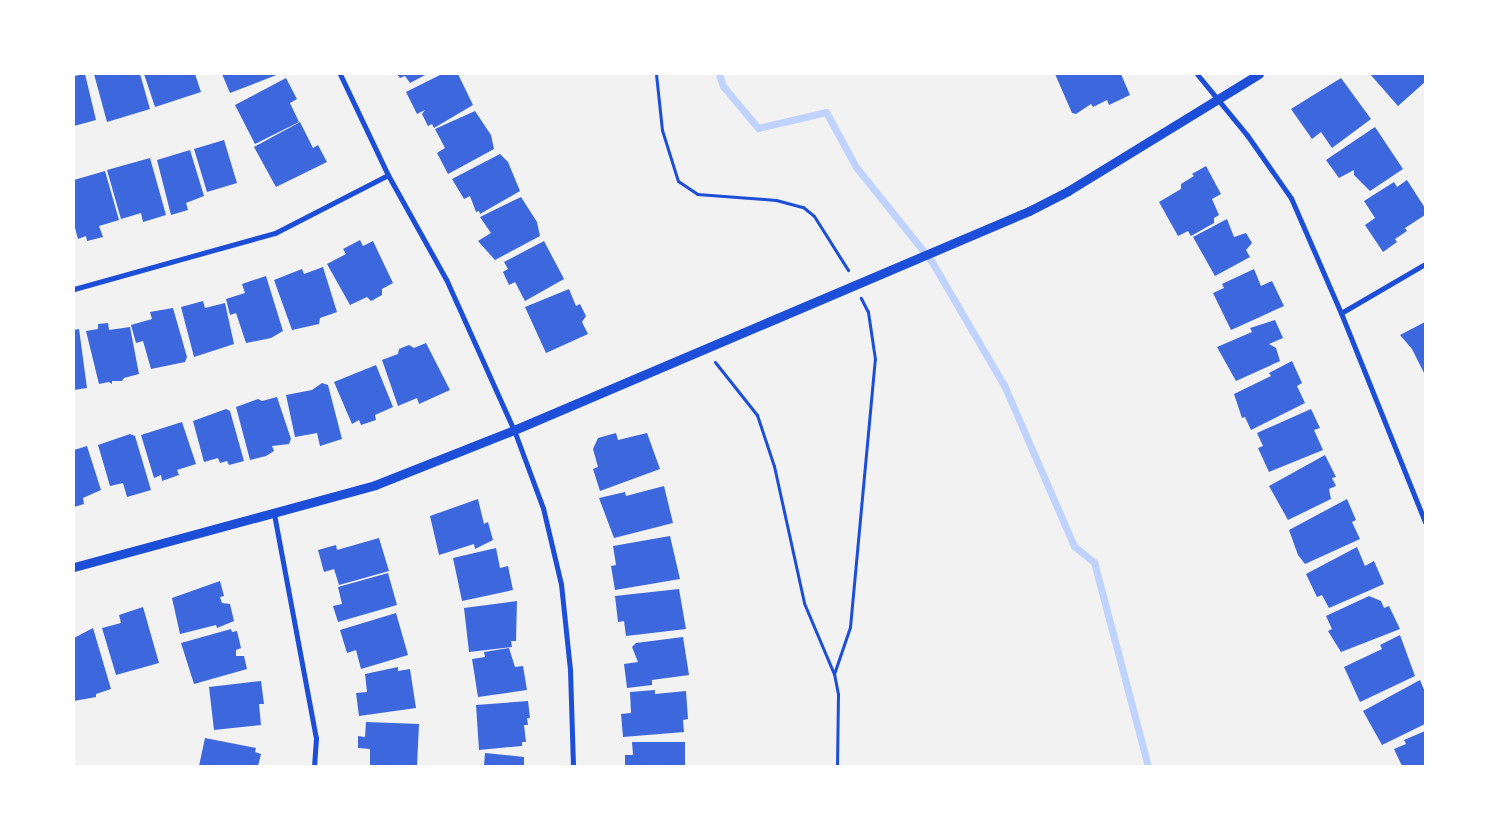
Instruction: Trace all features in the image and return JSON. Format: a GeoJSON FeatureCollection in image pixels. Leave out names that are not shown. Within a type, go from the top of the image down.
{"type":"FeatureCollection","features":[{"type":"Feature","properties":{"kind":"street"},"geometry":{"type":"LineString","coordinates":[[340,74],[388,175],[446,279],[514,430],[543,508],[561,584],[570,670],[573,766]]}},
{"type":"Feature","properties":{"kind":"street"},"geometry":{"type":"LineString","coordinates":[[1196,74],[1218,100],[1291,198],[1341,313],[1425,522]]}},
{"type":"Feature","properties":{"kind":"street"},"geometry":{"type":"LineString","coordinates":[[74,568],[375,485],[514,430],[1029,211],[1068,191],[1259,74]]}},
{"type":"Feature","properties":{"kind":"street"},"geometry":{"type":"LineString","coordinates":[[74,289],[275,233],[388,175]]}},
{"type":"Feature","properties":{"kind":"street"},"geometry":{"type":"LineString","coordinates":[[1341,313],[1425,264]]}},
{"type":"Feature","properties":{"kind":"street"},"geometry":{"type":"LineString","coordinates":[[274,514],[314,719],[316,738],[314,766]]}},
{"type":"Feature","properties":{"kind":"path"},"geometry":{"type":"LineString","coordinates":[[656,74],[662,130],[678,181],[698,194],[776,200],[803,207],[814,216],[842,254],[853,279]]}},
{"type":"Feature","properties":{"kind":"path"},"geometry":{"type":"LineString","coordinates":[[834,674],[850,627],[875,359],[868,312],[860,296]]}},
{"type":"Feature","properties":{"kind":"path"},"geometry":{"type":"LineString","coordinates":[[704,349],[757,416],[774,466],[804,603],[834,674],[838,694],[837,766]]}},
{"type":"Feature","properties":{"kind":"building"},"geometry":{"type":"Polygon","coordinates":[[[85,74],[96,120],[74,126],[74,76],[85,74]]]}},
{"type":"Feature","properties":{"kind":"building"},"geometry":{"type":"Polygon","coordinates":[[[94,74],[140,74],[150,109],[107,122],[94,74]]]}},
{"type":"Feature","properties":{"kind":"building"},"geometry":{"type":"Polygon","coordinates":[[[144,74],[195,74],[201,92],[155,107],[144,74]]]}},
{"type":"Feature","properties":{"kind":"building"},"geometry":{"type":"Polygon","coordinates":[[[222,74],[279,74],[230,93],[222,74]]]}},
{"type":"Feature","properties":{"kind":"building"},"geometry":{"type":"Polygon","coordinates":[[[397,74],[427,74],[410,83],[405,76],[400,78],[397,74]]]}},
{"type":"Feature","properties":{"kind":"building"},"geometry":{"type":"Polygon","coordinates":[[[442,74],[458,74],[473,105],[434,128],[432,124],[428,126],[422,114],[425,110],[417,114],[406,92],[442,74]]]}},
{"type":"Feature","properties":{"kind":"building"},"geometry":{"type":"Polygon","coordinates":[[[1055,74],[1121,74],[1130,95],[1109,105],[1107,100],[1093,107],[1091,104],[1076,114],[1072,113],[1055,74]]]}},
{"type":"Feature","properties":{"kind":"building"},"geometry":{"type":"Polygon","coordinates":[[[1370,74],[1425,74],[1425,82],[1398,106],[1370,74]]]}},
{"type":"Feature","properties":{"kind":"building"},"geometry":{"type":"Polygon","coordinates":[[[286,78],[297,99],[290,103],[299,122],[255,144],[235,105],[286,78]]]}},
{"type":"Feature","properties":{"kind":"building"},"geometry":{"type":"Polygon","coordinates":[[[1341,78],[1371,119],[1332,148],[1321,132],[1312,139],[1291,109],[1341,78]]]}},
{"type":"Feature","properties":{"kind":"building"},"geometry":{"type":"Polygon","coordinates":[[[475,111],[491,135],[494,149],[448,174],[437,153],[445,148],[435,129],[475,111]]]}},
{"type":"Feature","properties":{"kind":"building"},"geometry":{"type":"Polygon","coordinates":[[[300,122],[313,148],[318,145],[327,162],[276,187],[254,147],[300,122]]]}},
{"type":"Feature","properties":{"kind":"building"},"geometry":{"type":"Polygon","coordinates":[[[1375,127],[1403,169],[1370,191],[1354,175],[1354,170],[1339,178],[1326,160],[1375,127]]]}},
{"type":"Feature","properties":{"kind":"building"},"geometry":{"type":"Polygon","coordinates":[[[224,140],[237,183],[207,192],[194,149],[224,140]]]}},
{"type":"Feature","properties":{"kind":"building"},"geometry":{"type":"Polygon","coordinates":[[[190,150],[204,196],[186,203],[188,210],[171,215],[157,160],[190,150]]]}},
{"type":"Feature","properties":{"kind":"building"},"geometry":{"type":"Polygon","coordinates":[[[500,154],[508,162],[520,191],[480,214],[479,211],[476,212],[470,196],[464,199],[452,179],[500,154]]]}},
{"type":"Feature","properties":{"kind":"building"},"geometry":{"type":"Polygon","coordinates":[[[150,158],[166,215],[143,222],[141,213],[121,219],[107,170],[150,158]]]}},
{"type":"Feature","properties":{"kind":"building"},"geometry":{"type":"Polygon","coordinates":[[[1206,166],[1221,194],[1212,199],[1219,215],[1214,218],[1214,223],[1191,236],[1188,231],[1178,236],[1159,202],[1181,189],[1181,184],[1194,176],[1192,174],[1206,166]]]}},
{"type":"Feature","properties":{"kind":"building"},"geometry":{"type":"Polygon","coordinates":[[[105,171],[119,220],[99,226],[103,237],[87,241],[86,236],[78,239],[74,224],[74,180],[105,171]]]}},
{"type":"Feature","properties":{"kind":"building"},"geometry":{"type":"Polygon","coordinates":[[[1407,180],[1425,208],[1425,215],[1405,228],[1407,231],[1395,239],[1397,242],[1383,252],[1365,225],[1375,218],[1364,201],[1394,182],[1397,187],[1407,180]]]}},
{"type":"Feature","properties":{"kind":"building"},"geometry":{"type":"Polygon","coordinates":[[[521,197],[537,222],[540,236],[495,260],[478,241],[491,233],[480,217],[521,197]]]}},
{"type":"Feature","properties":{"kind":"building"},"geometry":{"type":"Polygon","coordinates":[[[1227,219],[1234,237],[1246,233],[1252,243],[1246,250],[1250,257],[1215,276],[1193,237],[1227,219]]]}},
{"type":"Feature","properties":{"kind":"building"},"geometry":{"type":"Polygon","coordinates":[[[360,240],[363,246],[373,241],[393,283],[382,289],[382,295],[371,301],[367,297],[350,305],[327,264],[346,254],[343,249],[360,240]]]}},
{"type":"Feature","properties":{"kind":"building"},"geometry":{"type":"Polygon","coordinates":[[[544,241],[564,279],[525,301],[515,282],[509,285],[503,272],[508,269],[504,262],[544,241]]]}},
{"type":"Feature","properties":{"kind":"building"},"geometry":{"type":"Polygon","coordinates":[[[323,267],[337,312],[320,318],[319,324],[292,330],[274,280],[302,269],[304,274],[323,267]]]}},
{"type":"Feature","properties":{"kind":"building"},"geometry":{"type":"Polygon","coordinates":[[[1254,269],[1261,286],[1272,281],[1284,306],[1231,330],[1213,293],[1224,288],[1222,284],[1254,269]]]}},
{"type":"Feature","properties":{"kind":"building"},"geometry":{"type":"Polygon","coordinates":[[[266,276],[283,331],[271,338],[246,343],[236,313],[230,315],[226,299],[245,293],[242,284],[266,276]]]}},
{"type":"Feature","properties":{"kind":"building"},"geometry":{"type":"Polygon","coordinates":[[[569,289],[576,306],[580,304],[586,316],[582,322],[588,334],[546,353],[525,307],[569,289]]]}},
{"type":"Feature","properties":{"kind":"building"},"geometry":{"type":"Polygon","coordinates":[[[203,301],[205,308],[225,303],[234,344],[194,357],[181,307],[203,301]]]}},
{"type":"Feature","properties":{"kind":"building"},"geometry":{"type":"Polygon","coordinates":[[[173,308],[187,357],[185,362],[151,369],[143,341],[136,343],[131,325],[152,319],[150,312],[173,308]]]}},
{"type":"Feature","properties":{"kind":"building"},"geometry":{"type":"Polygon","coordinates":[[[1275,320],[1283,338],[1269,344],[1276,348],[1280,361],[1236,381],[1217,347],[1252,332],[1250,328],[1275,320]]]}},
{"type":"Feature","properties":{"kind":"building"},"geometry":{"type":"Polygon","coordinates":[[[1425,322],[1425,375],[1412,349],[1400,335],[1425,322]]]}},
{"type":"Feature","properties":{"kind":"building"},"geometry":{"type":"Polygon","coordinates":[[[108,323],[109,330],[130,327],[139,374],[124,378],[122,381],[112,381],[112,384],[109,382],[99,384],[86,331],[98,329],[98,324],[108,323]]]}},
{"type":"Feature","properties":{"kind":"building"},"geometry":{"type":"Polygon","coordinates":[[[79,329],[87,388],[74,390],[74,330],[79,329]]]}},
{"type":"Feature","properties":{"kind":"building"},"geometry":{"type":"Polygon","coordinates":[[[426,343],[450,390],[419,404],[417,398],[398,406],[382,360],[398,354],[399,349],[409,345],[414,348],[426,343]]]}},
{"type":"Feature","properties":{"kind":"building"},"geometry":{"type":"Polygon","coordinates":[[[1292,361],[1302,383],[1297,386],[1305,403],[1251,430],[1245,417],[1242,418],[1234,394],[1271,376],[1269,373],[1292,361]]]}},
{"type":"Feature","properties":{"kind":"building"},"geometry":{"type":"Polygon","coordinates":[[[376,365],[393,407],[375,415],[376,420],[361,425],[359,420],[352,424],[334,382],[376,365]]]}},
{"type":"Feature","properties":{"kind":"building"},"geometry":{"type":"Polygon","coordinates":[[[322,383],[328,385],[342,439],[320,446],[317,433],[295,437],[286,395],[312,390],[322,383]]]}},
{"type":"Feature","properties":{"kind":"building"},"geometry":{"type":"Polygon","coordinates":[[[277,397],[291,439],[289,444],[272,446],[274,451],[266,456],[250,460],[236,407],[258,399],[262,401],[277,397]]]}},
{"type":"Feature","properties":{"kind":"building"},"geometry":{"type":"Polygon","coordinates":[[[226,409],[230,411],[244,461],[229,465],[227,461],[220,463],[218,458],[204,462],[193,421],[226,409]]]}},
{"type":"Feature","properties":{"kind":"building"},"geometry":{"type":"Polygon","coordinates":[[[1311,409],[1320,428],[1314,430],[1323,450],[1269,472],[1258,448],[1263,446],[1257,433],[1311,409]]]}},
{"type":"Feature","properties":{"kind":"building"},"geometry":{"type":"Polygon","coordinates":[[[182,422],[196,464],[177,470],[179,475],[162,481],[161,475],[154,478],[141,435],[182,422]]]}},
{"type":"Feature","properties":{"kind":"building"},"geometry":{"type":"Polygon","coordinates":[[[616,433],[618,440],[647,433],[660,469],[600,491],[593,469],[598,467],[593,449],[598,438],[616,433]]]}},
{"type":"Feature","properties":{"kind":"building"},"geometry":{"type":"Polygon","coordinates":[[[130,434],[135,436],[151,490],[127,497],[123,483],[110,486],[98,445],[130,434]]]}},
{"type":"Feature","properties":{"kind":"building"},"geometry":{"type":"Polygon","coordinates":[[[87,446],[101,490],[83,498],[84,504],[74,507],[74,450],[87,446]]]}},
{"type":"Feature","properties":{"kind":"building"},"geometry":{"type":"Polygon","coordinates":[[[1325,455],[1336,477],[1332,478],[1336,486],[1329,489],[1331,499],[1288,520],[1269,486],[1325,455]]]}},
{"type":"Feature","properties":{"kind":"building"},"geometry":{"type":"Polygon","coordinates":[[[664,486],[673,523],[614,538],[599,498],[625,492],[626,496],[664,486]]]}},
{"type":"Feature","properties":{"kind":"building"},"geometry":{"type":"Polygon","coordinates":[[[478,499],[484,524],[488,522],[493,540],[475,549],[474,544],[439,555],[430,516],[478,499]]]}},
{"type":"Feature","properties":{"kind":"building"},"geometry":{"type":"Polygon","coordinates":[[[1347,499],[1356,520],[1352,522],[1360,539],[1305,564],[1298,555],[1289,530],[1347,499]]]}},
{"type":"Feature","properties":{"kind":"building"},"geometry":{"type":"Polygon","coordinates":[[[670,536],[680,579],[615,590],[611,566],[616,565],[613,546],[670,536]]]}},
{"type":"Feature","properties":{"kind":"building"},"geometry":{"type":"Polygon","coordinates":[[[379,538],[389,571],[339,585],[334,569],[324,572],[318,550],[336,545],[337,550],[379,538]]]}},
{"type":"Feature","properties":{"kind":"building"},"geometry":{"type":"Polygon","coordinates":[[[1357,547],[1365,566],[1374,561],[1384,584],[1329,608],[1322,595],[1317,597],[1306,574],[1357,547]]]}},
{"type":"Feature","properties":{"kind":"building"},"geometry":{"type":"Polygon","coordinates":[[[496,548],[500,568],[508,566],[513,590],[462,601],[453,558],[496,548]]]}},
{"type":"Feature","properties":{"kind":"building"},"geometry":{"type":"Polygon","coordinates":[[[388,573],[397,605],[338,622],[333,606],[342,604],[338,587],[388,573]]]}},
{"type":"Feature","properties":{"kind":"building"},"geometry":{"type":"Polygon","coordinates":[[[220,581],[224,596],[220,597],[222,603],[230,604],[234,621],[217,628],[216,625],[180,634],[172,598],[220,581]]]}},
{"type":"Feature","properties":{"kind":"building"},"geometry":{"type":"Polygon","coordinates":[[[679,589],[686,629],[626,636],[624,621],[618,622],[615,596],[679,589]]]}},
{"type":"Feature","properties":{"kind":"building"},"geometry":{"type":"Polygon","coordinates":[[[1369,596],[1381,601],[1384,608],[1389,606],[1400,629],[1341,652],[1328,631],[1332,629],[1326,616],[1369,596]]]}},
{"type":"Feature","properties":{"kind":"building"},"geometry":{"type":"Polygon","coordinates":[[[517,601],[516,641],[511,641],[512,647],[469,652],[464,608],[517,601]]]}},
{"type":"Feature","properties":{"kind":"building"},"geometry":{"type":"Polygon","coordinates":[[[143,607],[159,663],[116,675],[102,628],[121,623],[119,615],[143,607]]]}},
{"type":"Feature","properties":{"kind":"building"},"geometry":{"type":"Polygon","coordinates":[[[396,613],[408,655],[361,669],[356,650],[347,653],[340,630],[396,613]]]}},
{"type":"Feature","properties":{"kind":"building"},"geometry":{"type":"Polygon","coordinates":[[[93,628],[111,689],[96,694],[96,697],[74,701],[74,638],[93,628]]]}},
{"type":"Feature","properties":{"kind":"building"},"geometry":{"type":"Polygon","coordinates":[[[231,629],[232,632],[237,631],[241,648],[236,650],[236,656],[244,656],[247,669],[194,684],[181,643],[231,629]]]}},
{"type":"Feature","properties":{"kind":"building"},"geometry":{"type":"Polygon","coordinates":[[[1400,635],[1415,676],[1360,702],[1344,667],[1382,649],[1380,645],[1400,635]]]}},
{"type":"Feature","properties":{"kind":"building"},"geometry":{"type":"Polygon","coordinates":[[[683,637],[689,675],[652,680],[652,685],[627,688],[624,664],[638,662],[632,647],[636,643],[683,637]]]}},
{"type":"Feature","properties":{"kind":"building"},"geometry":{"type":"Polygon","coordinates":[[[509,648],[515,667],[523,666],[527,690],[478,697],[472,659],[485,657],[484,652],[509,648]]]}},
{"type":"Feature","properties":{"kind":"building"},"geometry":{"type":"Polygon","coordinates":[[[398,667],[398,671],[410,669],[416,708],[359,716],[356,693],[367,692],[365,674],[398,667]]]}},
{"type":"Feature","properties":{"kind":"building"},"geometry":{"type":"Polygon","coordinates":[[[1420,680],[1425,692],[1425,724],[1382,745],[1363,711],[1420,680]]]}},
{"type":"Feature","properties":{"kind":"building"},"geometry":{"type":"Polygon","coordinates":[[[261,681],[264,704],[259,704],[261,725],[214,730],[209,687],[261,681]]]}},
{"type":"Feature","properties":{"kind":"building"},"geometry":{"type":"Polygon","coordinates":[[[655,690],[655,694],[686,691],[688,719],[683,720],[684,732],[623,737],[621,714],[631,713],[630,692],[655,690]]]}},
{"type":"Feature","properties":{"kind":"building"},"geometry":{"type":"Polygon","coordinates":[[[528,701],[530,718],[527,718],[528,725],[524,725],[526,742],[522,742],[522,746],[479,750],[476,705],[528,701]]]}},
{"type":"Feature","properties":{"kind":"building"},"geometry":{"type":"Polygon","coordinates":[[[366,722],[419,724],[417,766],[370,766],[370,749],[358,748],[358,736],[365,737],[366,722]]]}},
{"type":"Feature","properties":{"kind":"building"},"geometry":{"type":"Polygon","coordinates":[[[1425,731],[1425,766],[1402,766],[1394,749],[1406,744],[1404,740],[1425,731]]]}},
{"type":"Feature","properties":{"kind":"building"},"geometry":{"type":"Polygon","coordinates":[[[205,738],[256,748],[255,752],[261,754],[258,766],[199,766],[205,738]]]}},
{"type":"Feature","properties":{"kind":"building"},"geometry":{"type":"Polygon","coordinates":[[[632,742],[685,742],[685,766],[625,766],[625,755],[633,755],[632,742]]]}},
{"type":"Feature","properties":{"kind":"building"},"geometry":{"type":"Polygon","coordinates":[[[485,753],[524,757],[524,766],[484,766],[485,753]]]}},
{"type":"Feature","properties":{"kind":"waterway"},"geometry":{"type":"LineString","coordinates":[[719,74],[723,86],[758,128],[826,112],[856,167],[932,262],[1004,385],[1074,546],[1094,562],[1148,766]]}}]}
